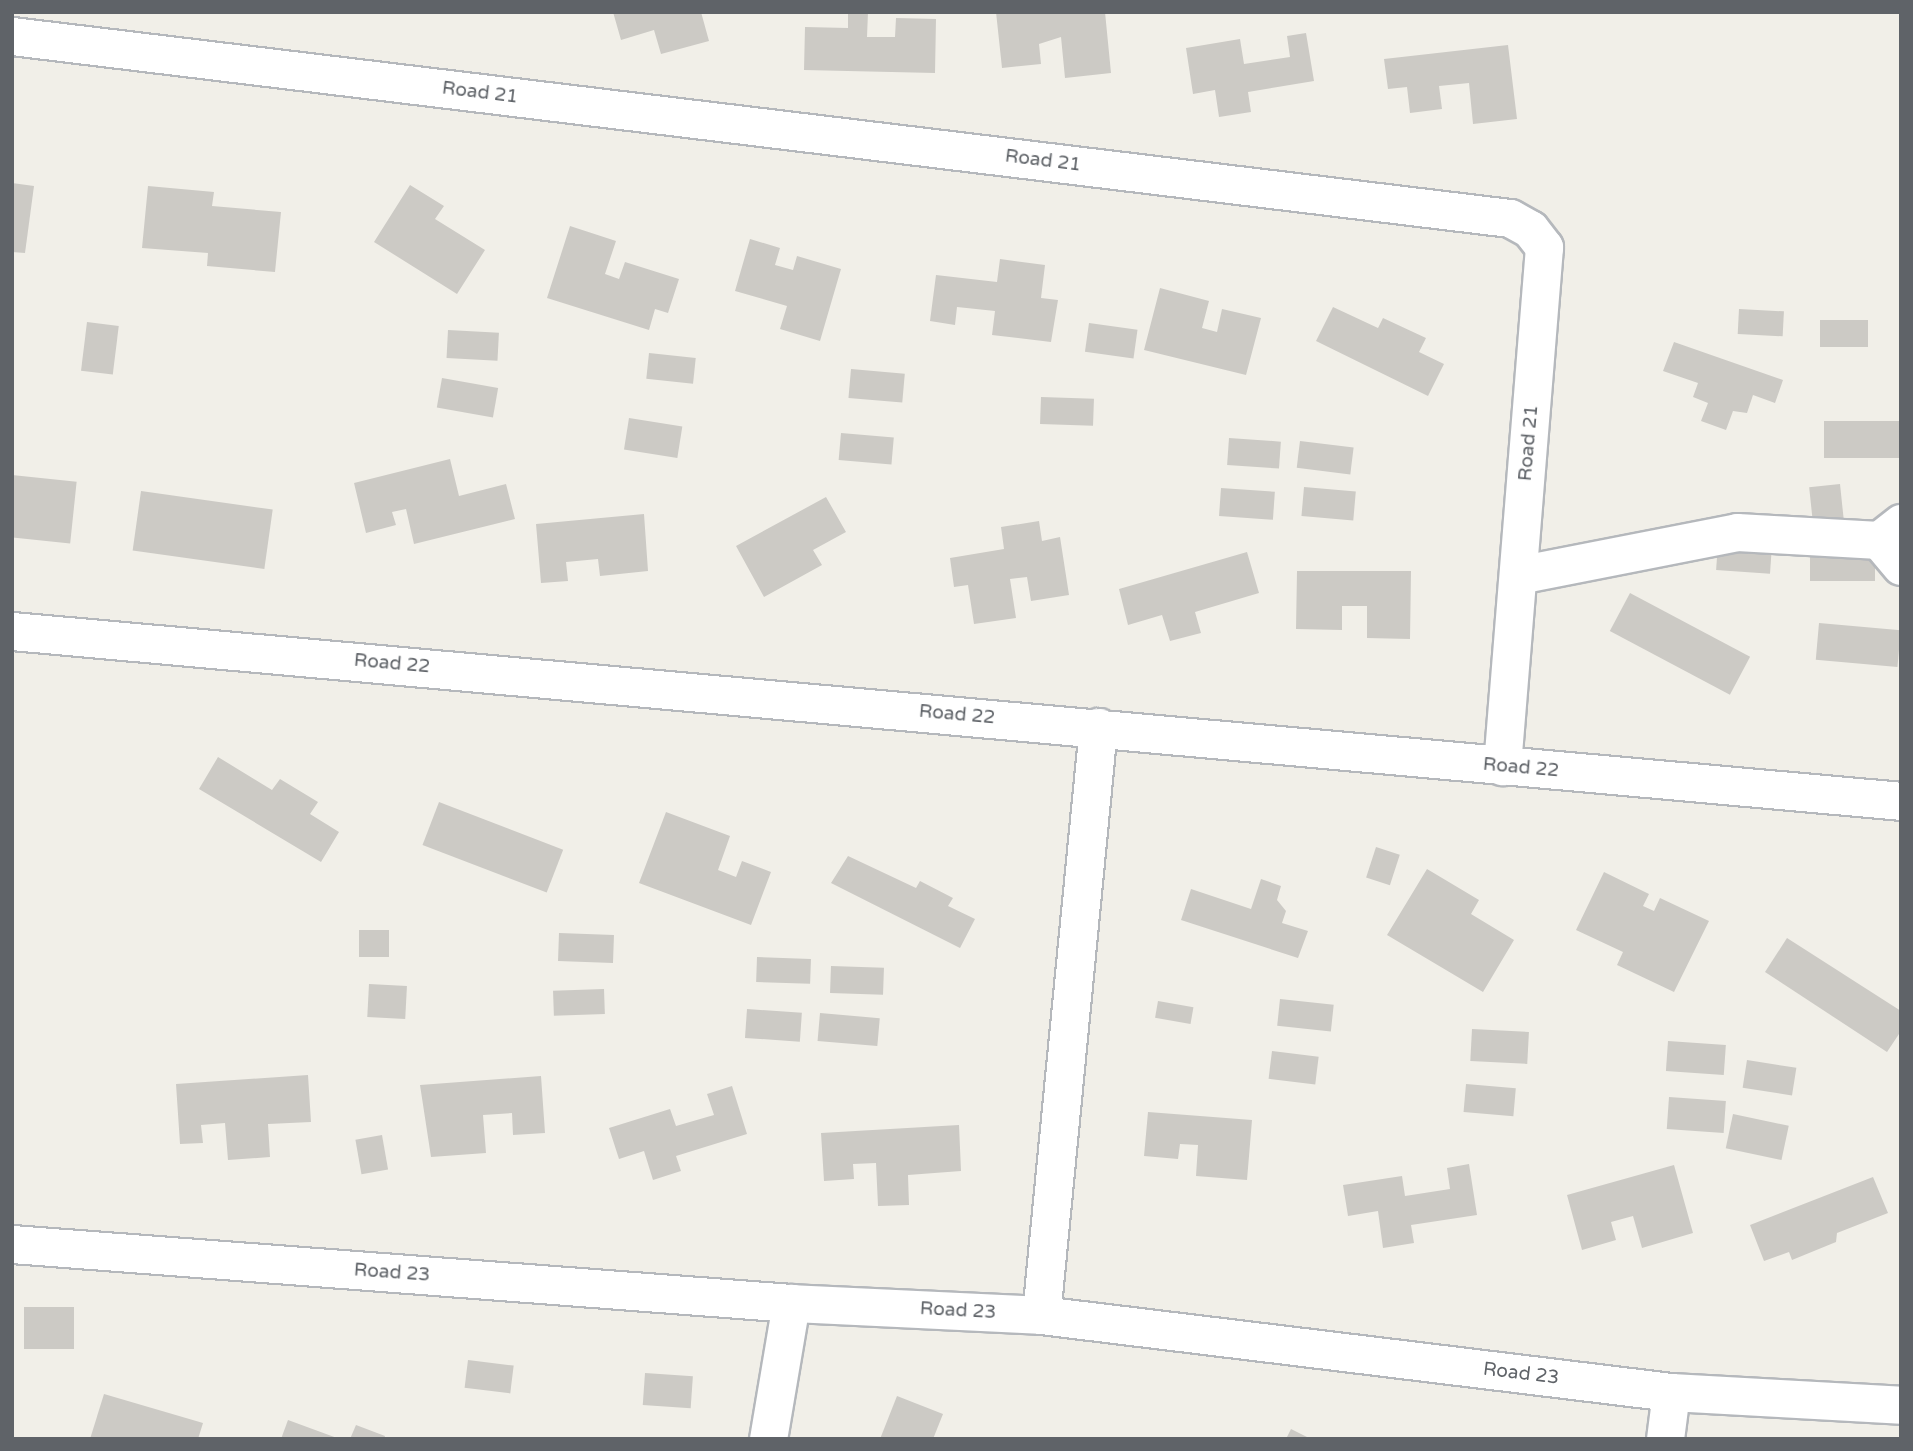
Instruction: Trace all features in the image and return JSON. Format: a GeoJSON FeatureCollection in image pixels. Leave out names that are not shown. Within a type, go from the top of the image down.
{"type":"FeatureCollection","features":[{"type":"Feature","properties":{"kind":"street","name":"Road 21"},"geometry":{"type":"LineString","coordinates":[[12,36],[1510,218],[1530,229],[1544,247],[1502,766]]}},
{"type":"Feature","properties":{"kind":"street"},"geometry":{"type":"LineString","coordinates":[[1518,575],[1737,532],[1893,543]]}},
{"type":"Feature","properties":{"kind":"street","name":"Road 22"},"geometry":{"type":"LineString","coordinates":[[12,631],[1901,801]]}},
{"type":"Feature","properties":{"kind":"street"},"geometry":{"type":"LineString","coordinates":[[1041,1315],[1098,727]]}},
{"type":"Feature","properties":{"kind":"street","name":"Road 23"},"geometry":{"type":"LineString","coordinates":[[12,1244],[791,1303],[1041,1315],[1671,1392],[1901,1405]]}},
{"type":"Feature","properties":{"kind":"street"},"geometry":{"type":"LineString","coordinates":[[768,1439],[791,1303]]}},
{"type":"Feature","properties":{"kind":"street"},"geometry":{"type":"LineString","coordinates":[[1665,1439],[1671,1392]]}},
{"type":"Feature","properties":{"kind":"building"},"geometry":{"type":"Polygon","coordinates":[[[613,12],[701,12],[709,41],[661,54],[654,30],[621,40],[613,12]]]}},
{"type":"Feature","properties":{"kind":"building"},"geometry":{"type":"Polygon","coordinates":[[[848,12],[868,12],[867,37],[895,37],[896,18],[936,19],[935,73],[804,70],[805,27],[848,28],[848,12]]]}},
{"type":"Feature","properties":{"kind":"building"},"geometry":{"type":"Polygon","coordinates":[[[996,12],[1105,12],[1111,73],[1065,78],[1061,37],[1039,44],[1041,64],[1002,68],[996,12]]]}},
{"type":"Feature","properties":{"kind":"building"},"geometry":{"type":"Polygon","coordinates":[[[1306,33],[1314,81],[1248,92],[1251,112],[1219,117],[1215,90],[1193,94],[1186,48],[1240,39],[1244,64],[1290,57],[1287,36],[1306,33]]]}},
{"type":"Feature","properties":{"kind":"building"},"geometry":{"type":"Polygon","coordinates":[[[1508,45],[1517,119],[1473,124],[1469,83],[1439,86],[1442,109],[1410,113],[1407,87],[1388,89],[1384,59],[1508,45]]]}},
{"type":"Feature","properties":{"kind":"building"},"geometry":{"type":"Polygon","coordinates":[[[12,183],[34,186],[25,253],[12,252],[12,183]]]}},
{"type":"Feature","properties":{"kind":"building"},"geometry":{"type":"Polygon","coordinates":[[[410,185],[444,206],[435,219],[485,250],[457,294],[374,242],[410,185]]]}},
{"type":"Feature","properties":{"kind":"building"},"geometry":{"type":"Polygon","coordinates":[[[148,186],[214,192],[212,206],[281,212],[275,272],[207,266],[208,253],[142,248],[148,186]]]}},
{"type":"Feature","properties":{"kind":"building"},"geometry":{"type":"Polygon","coordinates":[[[570,226],[616,241],[605,274],[619,279],[625,262],[679,279],[668,313],[655,309],[649,330],[547,298],[570,226]]]}},
{"type":"Feature","properties":{"kind":"building"},"geometry":{"type":"Polygon","coordinates":[[[750,239],[780,248],[775,265],[793,270],[797,256],[841,269],[820,341],[780,329],[787,306],[735,291],[750,239]]]}},
{"type":"Feature","properties":{"kind":"building"},"geometry":{"type":"Polygon","coordinates":[[[1000,259],[1045,265],[1041,298],[1058,300],[1051,342],[992,335],[995,311],[957,307],[955,325],[930,321],[936,275],[997,282],[1000,259]]]}},
{"type":"Feature","properties":{"kind":"building"},"geometry":{"type":"Polygon","coordinates":[[[1160,288],[1209,301],[1202,328],[1217,332],[1222,309],[1261,318],[1246,375],[1144,350],[1160,288]]]}},
{"type":"Feature","properties":{"kind":"building"},"geometry":{"type":"Polygon","coordinates":[[[1333,307],[1378,328],[1383,318],[1426,338],[1419,352],[1444,364],[1428,396],[1316,341],[1333,307]]]}},
{"type":"Feature","properties":{"kind":"building"},"geometry":{"type":"Polygon","coordinates":[[[1739,309],[1784,311],[1783,336],[1738,334],[1739,309]]]}},
{"type":"Feature","properties":{"kind":"building"},"geometry":{"type":"Polygon","coordinates":[[[1820,320],[1868,320],[1868,347],[1820,347],[1820,320]]]}},
{"type":"Feature","properties":{"kind":"building"},"geometry":{"type":"Polygon","coordinates":[[[87,322],[119,326],[113,375],[81,371],[87,322]]]}},
{"type":"Feature","properties":{"kind":"building"},"geometry":{"type":"Polygon","coordinates":[[[1089,323],[1138,330],[1133,359],[1085,352],[1089,323]]]}},
{"type":"Feature","properties":{"kind":"building"},"geometry":{"type":"Polygon","coordinates":[[[448,330],[499,333],[497,361],[447,358],[448,330]]]}},
{"type":"Feature","properties":{"kind":"building"},"geometry":{"type":"Polygon","coordinates":[[[1674,342],[1783,380],[1775,403],[1753,395],[1747,413],[1733,411],[1726,430],[1701,421],[1708,403],[1693,397],[1698,383],[1663,371],[1674,342]]]}},
{"type":"Feature","properties":{"kind":"building"},"geometry":{"type":"Polygon","coordinates":[[[649,353],[696,358],[693,384],[646,379],[649,353]]]}},
{"type":"Feature","properties":{"kind":"building"},"geometry":{"type":"Polygon","coordinates":[[[851,369],[905,374],[902,403],[848,398],[851,369]]]}},
{"type":"Feature","properties":{"kind":"building"},"geometry":{"type":"Polygon","coordinates":[[[442,378],[498,388],[493,417],[437,408],[442,378]]]}},
{"type":"Feature","properties":{"kind":"building"},"geometry":{"type":"Polygon","coordinates":[[[1041,397],[1094,399],[1093,426],[1040,424],[1041,397]]]}},
{"type":"Feature","properties":{"kind":"building"},"geometry":{"type":"Polygon","coordinates":[[[629,418],[682,426],[677,458],[624,450],[629,418]]]}},
{"type":"Feature","properties":{"kind":"building"},"geometry":{"type":"Polygon","coordinates":[[[1824,421],[1901,421],[1901,458],[1824,458],[1824,421]]]}},
{"type":"Feature","properties":{"kind":"building"},"geometry":{"type":"Polygon","coordinates":[[[841,433],[894,438],[891,465],[839,460],[841,433]]]}},
{"type":"Feature","properties":{"kind":"building"},"geometry":{"type":"Polygon","coordinates":[[[1229,438],[1281,442],[1279,469],[1227,465],[1229,438]]]}},
{"type":"Feature","properties":{"kind":"building"},"geometry":{"type":"Polygon","coordinates":[[[1300,441],[1354,448],[1350,474],[1297,468],[1300,441]]]}},
{"type":"Feature","properties":{"kind":"building"},"geometry":{"type":"Polygon","coordinates":[[[450,459],[459,496],[506,484],[515,519],[414,544],[406,509],[392,512],[396,525],[366,533],[354,483],[450,459]]]}},
{"type":"Feature","properties":{"kind":"building"},"geometry":{"type":"Polygon","coordinates":[[[12,475],[77,482],[70,543],[12,537],[12,475]]]}},
{"type":"Feature","properties":{"kind":"building"},"geometry":{"type":"Polygon","coordinates":[[[1840,484],[1844,525],[1813,528],[1809,487],[1840,484]]]}},
{"type":"Feature","properties":{"kind":"building"},"geometry":{"type":"Polygon","coordinates":[[[1304,487],[1356,492],[1353,520],[1301,516],[1304,487]]]}},
{"type":"Feature","properties":{"kind":"building"},"geometry":{"type":"Polygon","coordinates":[[[1221,488],[1275,492],[1273,520],[1219,516],[1221,488]]]}},
{"type":"Feature","properties":{"kind":"building"},"geometry":{"type":"Polygon","coordinates":[[[141,491],[273,510],[264,569],[133,550],[141,491]]]}},
{"type":"Feature","properties":{"kind":"building"},"geometry":{"type":"Polygon","coordinates":[[[826,497],[846,532],[813,550],[822,565],[764,597],[736,546],[826,497]]]}},
{"type":"Feature","properties":{"kind":"building"},"geometry":{"type":"Polygon","coordinates":[[[644,514],[648,571],[600,576],[598,559],[566,562],[568,581],[541,583],[536,524],[644,514]]]}},
{"type":"Feature","properties":{"kind":"building"},"geometry":{"type":"Polygon","coordinates":[[[1039,521],[1042,541],[1060,537],[1069,595],[1031,601],[1027,577],[1010,579],[1016,618],[974,624],[968,585],[954,587],[950,558],[1004,549],[1001,527],[1039,521]]]}},
{"type":"Feature","properties":{"kind":"building"},"geometry":{"type":"Polygon","coordinates":[[[1718,543],[1772,547],[1770,574],[1716,570],[1718,543]]]}},
{"type":"Feature","properties":{"kind":"building"},"geometry":{"type":"Polygon","coordinates":[[[1810,548],[1875,548],[1875,581],[1810,581],[1810,548]]]}},
{"type":"Feature","properties":{"kind":"building"},"geometry":{"type":"Polygon","coordinates":[[[1247,552],[1259,593],[1195,612],[1201,633],[1170,641],[1162,615],[1128,625],[1119,589],[1247,552]]]}},
{"type":"Feature","properties":{"kind":"building"},"geometry":{"type":"Polygon","coordinates":[[[1297,571],[1411,571],[1410,639],[1367,638],[1367,606],[1342,606],[1342,630],[1296,629],[1297,571]]]}},
{"type":"Feature","properties":{"kind":"building"},"geometry":{"type":"Polygon","coordinates":[[[1630,593],[1750,657],[1730,695],[1610,631],[1630,593]]]}},
{"type":"Feature","properties":{"kind":"building"},"geometry":{"type":"Polygon","coordinates":[[[1819,623],[1901,630],[1897,667],[1816,660],[1819,623]]]}},
{"type":"Feature","properties":{"kind":"building"},"geometry":{"type":"Polygon","coordinates":[[[218,757],[272,790],[280,779],[318,802],[310,814],[339,832],[321,862],[199,789],[218,757]]]}},
{"type":"Feature","properties":{"kind":"building"},"geometry":{"type":"Polygon","coordinates":[[[439,802],[563,850],[547,893],[423,845],[439,802]]]}},
{"type":"Feature","properties":{"kind":"building"},"geometry":{"type":"Polygon","coordinates":[[[666,812],[730,836],[718,870],[736,877],[742,861],[771,872],[751,925],[639,883],[666,812]]]}},
{"type":"Feature","properties":{"kind":"building"},"geometry":{"type":"Polygon","coordinates":[[[1376,847],[1400,855],[1390,885],[1366,877],[1376,847]]]}},
{"type":"Feature","properties":{"kind":"building"},"geometry":{"type":"Polygon","coordinates":[[[848,856],[916,888],[920,881],[953,898],[948,906],[975,919],[960,948],[831,883],[848,856]]]}},
{"type":"Feature","properties":{"kind":"building"},"geometry":{"type":"Polygon","coordinates":[[[1427,869],[1479,900],[1471,914],[1514,940],[1483,992],[1387,935],[1427,869]]]}},
{"type":"Feature","properties":{"kind":"building"},"geometry":{"type":"Polygon","coordinates":[[[1604,872],[1649,894],[1643,906],[1654,911],[1660,898],[1709,921],[1674,992],[1617,965],[1623,952],[1576,930],[1604,872]]]}},
{"type":"Feature","properties":{"kind":"building"},"geometry":{"type":"Polygon","coordinates":[[[1261,879],[1281,886],[1277,900],[1286,911],[1282,923],[1308,931],[1298,958],[1181,920],[1191,889],[1251,909],[1261,879]]]}},
{"type":"Feature","properties":{"kind":"building"},"geometry":{"type":"Polygon","coordinates":[[[359,930],[389,930],[389,957],[359,957],[359,930]]]}},
{"type":"Feature","properties":{"kind":"building"},"geometry":{"type":"Polygon","coordinates":[[[559,933],[614,935],[613,963],[558,961],[559,933]]]}},
{"type":"Feature","properties":{"kind":"building"},"geometry":{"type":"Polygon","coordinates":[[[1787,938],[1901,1011],[1901,1031],[1887,1052],[1765,972],[1787,938]]]}},
{"type":"Feature","properties":{"kind":"building"},"geometry":{"type":"Polygon","coordinates":[[[757,957],[811,959],[810,984],[756,982],[757,957]]]}},
{"type":"Feature","properties":{"kind":"building"},"geometry":{"type":"Polygon","coordinates":[[[831,966],[884,968],[883,995],[830,993],[831,966]]]}},
{"type":"Feature","properties":{"kind":"building"},"geometry":{"type":"Polygon","coordinates":[[[369,984],[407,986],[405,1019],[367,1017],[369,984]]]}},
{"type":"Feature","properties":{"kind":"building"},"geometry":{"type":"Polygon","coordinates":[[[604,989],[605,1014],[554,1016],[553,991],[604,989]]]}},
{"type":"Feature","properties":{"kind":"building"},"geometry":{"type":"Polygon","coordinates":[[[1280,999],[1334,1005],[1331,1031],[1277,1026],[1280,999]]]}},
{"type":"Feature","properties":{"kind":"building"},"geometry":{"type":"Polygon","coordinates":[[[1158,1001],[1193,1007],[1191,1024],[1155,1018],[1158,1001]]]}},
{"type":"Feature","properties":{"kind":"building"},"geometry":{"type":"Polygon","coordinates":[[[747,1009],[802,1013],[800,1042],[745,1038],[747,1009]]]}},
{"type":"Feature","properties":{"kind":"building"},"geometry":{"type":"Polygon","coordinates":[[[820,1013],[880,1018],[877,1046],[818,1041],[820,1013]]]}},
{"type":"Feature","properties":{"kind":"building"},"geometry":{"type":"Polygon","coordinates":[[[1472,1029],[1529,1032],[1527,1064],[1470,1061],[1472,1029]]]}},
{"type":"Feature","properties":{"kind":"building"},"geometry":{"type":"Polygon","coordinates":[[[1668,1041],[1726,1045],[1724,1075],[1666,1071],[1668,1041]]]}},
{"type":"Feature","properties":{"kind":"building"},"geometry":{"type":"Polygon","coordinates":[[[1272,1051],[1319,1057],[1315,1085],[1269,1079],[1272,1051]]]}},
{"type":"Feature","properties":{"kind":"building"},"geometry":{"type":"Polygon","coordinates":[[[1747,1060],[1796,1068],[1792,1095],[1743,1088],[1747,1060]]]}},
{"type":"Feature","properties":{"kind":"building"},"geometry":{"type":"Polygon","coordinates":[[[308,1075],[311,1122],[268,1124],[270,1157],[228,1160],[225,1123],[201,1125],[203,1143],[180,1144],[176,1084],[308,1075]]]}},
{"type":"Feature","properties":{"kind":"building"},"geometry":{"type":"Polygon","coordinates":[[[541,1076],[545,1133],[513,1135],[512,1113],[483,1115],[486,1153],[431,1157],[420,1085],[541,1076]]]}},
{"type":"Feature","properties":{"kind":"building"},"geometry":{"type":"Polygon","coordinates":[[[1466,1084],[1516,1088],[1513,1116],[1464,1112],[1466,1084]]]}},
{"type":"Feature","properties":{"kind":"building"},"geometry":{"type":"Polygon","coordinates":[[[732,1086],[747,1134],[676,1156],[681,1171],[653,1180],[644,1151],[619,1159],[609,1128],[670,1109],[676,1126],[714,1115],[707,1094],[732,1086]]]}},
{"type":"Feature","properties":{"kind":"building"},"geometry":{"type":"Polygon","coordinates":[[[1669,1097],[1726,1101],[1724,1133],[1667,1129],[1669,1097]]]}},
{"type":"Feature","properties":{"kind":"building"},"geometry":{"type":"Polygon","coordinates":[[[1148,1112],[1252,1120],[1247,1180],[1196,1176],[1198,1145],[1180,1144],[1178,1159],[1144,1156],[1148,1112]]]}},
{"type":"Feature","properties":{"kind":"building"},"geometry":{"type":"Polygon","coordinates":[[[1733,1114],[1789,1126],[1781,1160],[1726,1148],[1733,1114]]]}},
{"type":"Feature","properties":{"kind":"building"},"geometry":{"type":"Polygon","coordinates":[[[959,1125],[961,1171],[908,1175],[909,1205],[878,1206],[876,1163],[853,1164],[854,1179],[824,1181],[821,1133],[959,1125]]]}},
{"type":"Feature","properties":{"kind":"building"},"geometry":{"type":"Polygon","coordinates":[[[382,1135],[388,1169],[361,1174],[355,1140],[382,1135]]]}},
{"type":"Feature","properties":{"kind":"building"},"geometry":{"type":"Polygon","coordinates":[[[1469,1164],[1477,1215],[1411,1225],[1414,1243],[1383,1248],[1378,1211],[1348,1216],[1343,1185],[1402,1176],[1405,1196],[1450,1189],[1447,1168],[1469,1164]]]}},
{"type":"Feature","properties":{"kind":"building"},"geometry":{"type":"Polygon","coordinates":[[[1674,1165],[1693,1233],[1642,1248],[1633,1216],[1611,1222],[1616,1240],[1582,1250],[1567,1195],[1674,1165]]]}},
{"type":"Feature","properties":{"kind":"building"},"geometry":{"type":"Polygon","coordinates":[[[1873,1177],[1888,1213],[1837,1233],[1836,1242],[1792,1260],[1789,1252],[1764,1261],[1750,1225],[1873,1177]]]}},
{"type":"Feature","properties":{"kind":"building"},"geometry":{"type":"Polygon","coordinates":[[[24,1307],[74,1307],[74,1349],[24,1349],[24,1307]]]}},
{"type":"Feature","properties":{"kind":"building"},"geometry":{"type":"Polygon","coordinates":[[[468,1360],[514,1366],[510,1393],[465,1388],[468,1360]]]}},
{"type":"Feature","properties":{"kind":"building"},"geometry":{"type":"Polygon","coordinates":[[[645,1373],[693,1376],[691,1408],[643,1405],[645,1373]]]}},
{"type":"Feature","properties":{"kind":"building"},"geometry":{"type":"Polygon","coordinates":[[[104,1394],[203,1423],[198,1439],[90,1439],[104,1394]]]}},
{"type":"Feature","properties":{"kind":"building"},"geometry":{"type":"Polygon","coordinates":[[[897,1396],[943,1414],[933,1439],[880,1439],[897,1396]]]}},
{"type":"Feature","properties":{"kind":"building"},"geometry":{"type":"Polygon","coordinates":[[[288,1420],[337,1438],[337,1439],[281,1439],[288,1420]]]}},
{"type":"Feature","properties":{"kind":"building"},"geometry":{"type":"Polygon","coordinates":[[[356,1425],[385,1436],[384,1439],[350,1439],[356,1425]]]}},
{"type":"Feature","properties":{"kind":"building"},"geometry":{"type":"Polygon","coordinates":[[[1291,1429],[1311,1439],[1286,1439],[1291,1429]]]}}]}
